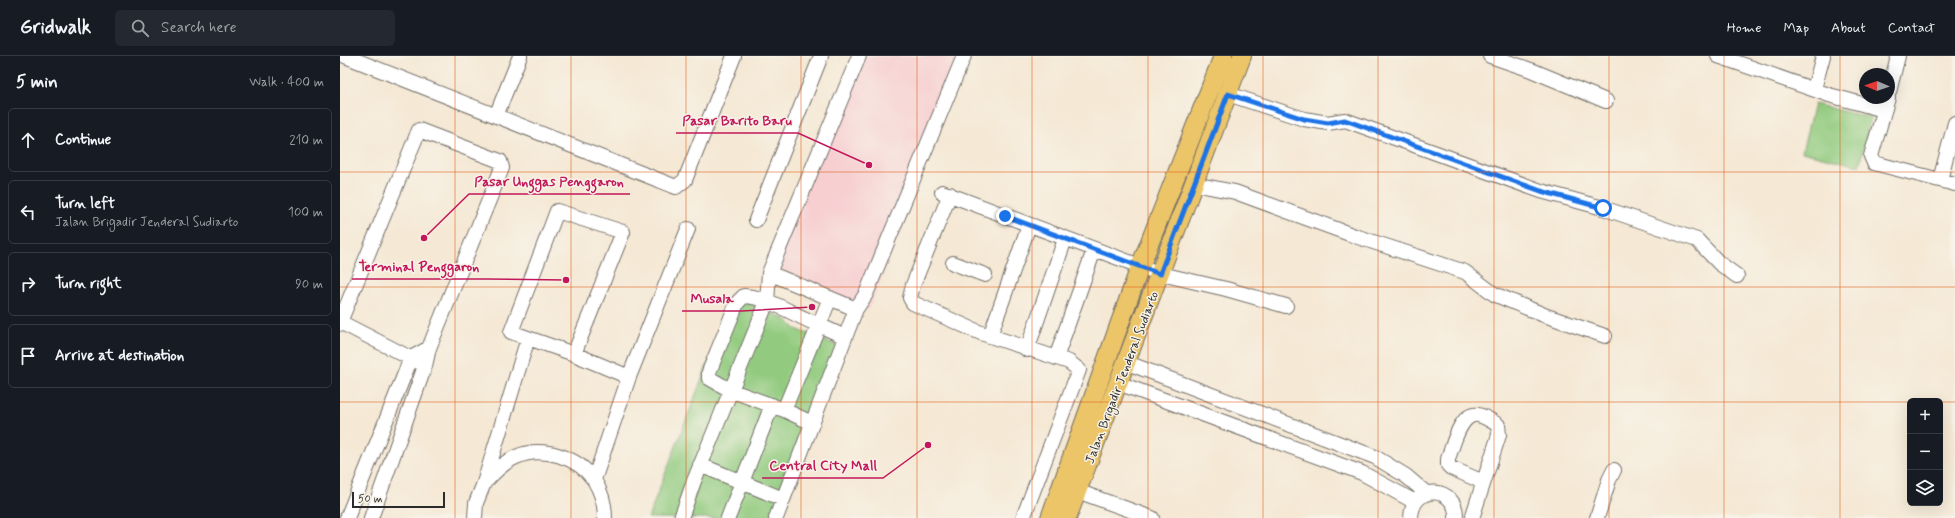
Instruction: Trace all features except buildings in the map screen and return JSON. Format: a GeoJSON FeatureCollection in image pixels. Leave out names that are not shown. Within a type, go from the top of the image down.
{"type":"FeatureCollection","features":[{"type":"Feature","properties":{"kind":"main road","name":"Jalan Brigadir Jenderal Sudiarto"},"geometry":{"type":"LineString","coordinates":[[1050,518],[1140,267],[1223,56]]}},
{"type":"Feature","properties":{"kind":"main road","name":"Jalan Brigadir Jenderal Sudiarto"},"geometry":{"type":"LineString","coordinates":[[1067,518],[1242,56]]}},
{"type":"Feature","properties":{"kind":"street"},"geometry":{"type":"LineString","coordinates":[[345,56],[676,186],[685,180],[734,56]]}},
{"type":"Feature","properties":{"kind":"street"},"geometry":{"type":"LineString","coordinates":[[496,116],[520,56]]}},
{"type":"Feature","properties":{"kind":"street"},"geometry":{"type":"LineString","coordinates":[[756,220],[821,56]]}},
{"type":"Feature","properties":{"kind":"street"},"geometry":{"type":"LineString","coordinates":[[681,518],[700,465],[767,302],[769,273],[859,56]]}},
{"type":"Feature","properties":{"kind":"street"},"geometry":{"type":"LineString","coordinates":[[776,518],[856,309],[866,294],[964,56]]}},
{"type":"Feature","properties":{"kind":"street"},"geometry":{"type":"LineString","coordinates":[[1490,56],[1530,70],[1606,101]]}},
{"type":"Feature","properties":{"kind":"street"},"geometry":{"type":"LineString","coordinates":[[1718,56],[1751,62],[1814,89],[1859,98]]}},
{"type":"Feature","properties":{"kind":"street"},"geometry":{"type":"LineString","coordinates":[[1814,89],[1823,56]]}},
{"type":"Feature","properties":{"kind":"street"},"geometry":{"type":"LineString","coordinates":[[1895,68],[1898,56]]}},
{"type":"Feature","properties":{"kind":"street"},"geometry":{"type":"LineString","coordinates":[[1228,94],[1304,119],[1328,123],[1345,120],[1541,191],[1603,208],[1673,231],[1697,240],[1719,263],[1737,276]]}},
{"type":"Feature","properties":{"kind":"street"},"geometry":{"type":"LineString","coordinates":[[1886,104],[1871,156],[1874,163],[1955,184]]}},
{"type":"Feature","properties":{"kind":"street"},"geometry":{"type":"LineString","coordinates":[[1940,180],[1955,123]]}},
{"type":"Feature","properties":{"kind":"street"},"geometry":{"type":"LineString","coordinates":[[371,518],[425,366],[429,348],[502,168],[498,159],[421,130],[418,131],[340,323],[425,366]]}},
{"type":"Feature","properties":{"kind":"street"},"geometry":{"type":"LineString","coordinates":[[1194,184],[1235,192],[1355,236],[1465,272],[1494,294],[1544,315],[1605,336]]}},
{"type":"Feature","properties":{"kind":"street"},"geometry":{"type":"LineString","coordinates":[[1023,518],[1079,370],[1069,362],[1027,350],[913,303],[910,298],[913,285],[945,193],[1160,274],[1226,289],[1286,306]]}},
{"type":"Feature","properties":{"kind":"street"},"geometry":{"type":"LineString","coordinates":[[574,354],[623,232],[558,211],[511,332],[574,354],[629,378]]}},
{"type":"Feature","properties":{"kind":"street"},"geometry":{"type":"LineString","coordinates":[[990,336],[1029,225]]}},
{"type":"Feature","properties":{"kind":"street"},"geometry":{"type":"LineString","coordinates":[[594,480],[629,378],[688,229]]}},
{"type":"Feature","properties":{"kind":"street"},"geometry":{"type":"LineString","coordinates":[[1027,350],[1065,239]]}},
{"type":"Feature","properties":{"kind":"street"},"geometry":{"type":"LineString","coordinates":[[1056,358],[1094,250]]}},
{"type":"Feature","properties":{"kind":"street"},"geometry":{"type":"LineString","coordinates":[[953,262],[985,275]]}},
{"type":"Feature","properties":{"kind":"street"},"geometry":{"type":"LineString","coordinates":[[769,273],[856,309]]}},
{"type":"Feature","properties":{"kind":"street"},"geometry":{"type":"LineString","coordinates":[[812,423],[778,408],[730,390],[708,376],[737,303],[744,296],[752,296],[767,302],[845,337]]}},
{"type":"Feature","properties":{"kind":"street"},"geometry":{"type":"LineString","coordinates":[[728,518],[743,482],[830,298]]}},
{"type":"Feature","properties":{"kind":"street"},"geometry":{"type":"LineString","coordinates":[[475,518],[476,503],[484,483],[528,338]]}},
{"type":"Feature","properties":{"kind":"street"},"geometry":{"type":"LineString","coordinates":[[347,518],[411,358],[429,348]]}},
{"type":"Feature","properties":{"kind":"street"},"geometry":{"type":"LineString","coordinates":[[1125,362],[1375,457],[1406,476],[1426,493]]}},
{"type":"Feature","properties":{"kind":"street"},"geometry":{"type":"LineString","coordinates":[[1118,383],[1362,473],[1415,502]]}},
{"type":"Feature","properties":{"kind":"street"},"geometry":{"type":"LineString","coordinates":[[1475,517],[1483,482],[1499,435],[1498,426],[1479,415],[1469,416],[1463,421],[1448,459],[1448,465],[1451,468],[1483,482]]}},
{"type":"Feature","properties":{"kind":"street"},"geometry":{"type":"LineString","coordinates":[[484,483],[499,467],[518,456],[539,452],[560,455],[579,465],[594,480],[604,504],[605,518]]}},
{"type":"Feature","properties":{"kind":"street"},"geometry":{"type":"LineString","coordinates":[[700,465],[783,499]]}},
{"type":"Feature","properties":{"kind":"street"},"geometry":{"type":"LineString","coordinates":[[1597,518],[1609,480],[1614,470]]}},
{"type":"Feature","properties":{"kind":"street"},"geometry":{"type":"LineString","coordinates":[[1076,491],[1130,515],[1152,518]]}},
{"type":"Feature","properties":{"kind":"street"},"geometry":{"type":"LineString","coordinates":[[1411,518],[1411,510],[1415,502],[1426,493],[1438,493],[1449,498],[1456,509],[1456,518]]}},
{"type":"Feature","properties":{"kind":"shaded area"},"geometry":{"type":"Polygon","coordinates":[[[855,56],[965,56],[869,310],[773,273],[855,56]]]}},
{"type":"Feature","properties":{"kind":"green space"},"geometry":{"type":"Polygon","coordinates":[[[1814,104],[1871,118],[1859,166],[1802,152],[1814,104]]]}},
{"type":"Feature","properties":{"kind":"green space"},"geometry":{"type":"Polygon","coordinates":[[[734,296],[785,319],[796,329],[843,348],[780,518],[648,518],[734,296]]]}},
{"type":"Feature","properties":{"kind":"place","name":"Pasar Barito Baru"},"geometry":{"type":"Point","coordinates":[869,165]}},
{"type":"Feature","properties":{"kind":"place","name":"Pasar Unggas Penggaron"},"geometry":{"type":"Point","coordinates":[424,238]}},
{"type":"Feature","properties":{"kind":"place","name":"Terminal Penggaron"},"geometry":{"type":"Point","coordinates":[566,280]}},
{"type":"Feature","properties":{"kind":"place","name":"Musala"},"geometry":{"type":"Point","coordinates":[812,307]}},
{"type":"Feature","properties":{"kind":"place","name":"Central City Mall"},"geometry":{"type":"Point","coordinates":[928,445]}},
{"type":"Feature","properties":{"kind":"route"},"geometry":{"type":"LineString","coordinates":[[1005,216],[1160,274],[1228,94],[1304,119],[1328,123],[1345,120],[1541,191],[1603,208]]}}]}
